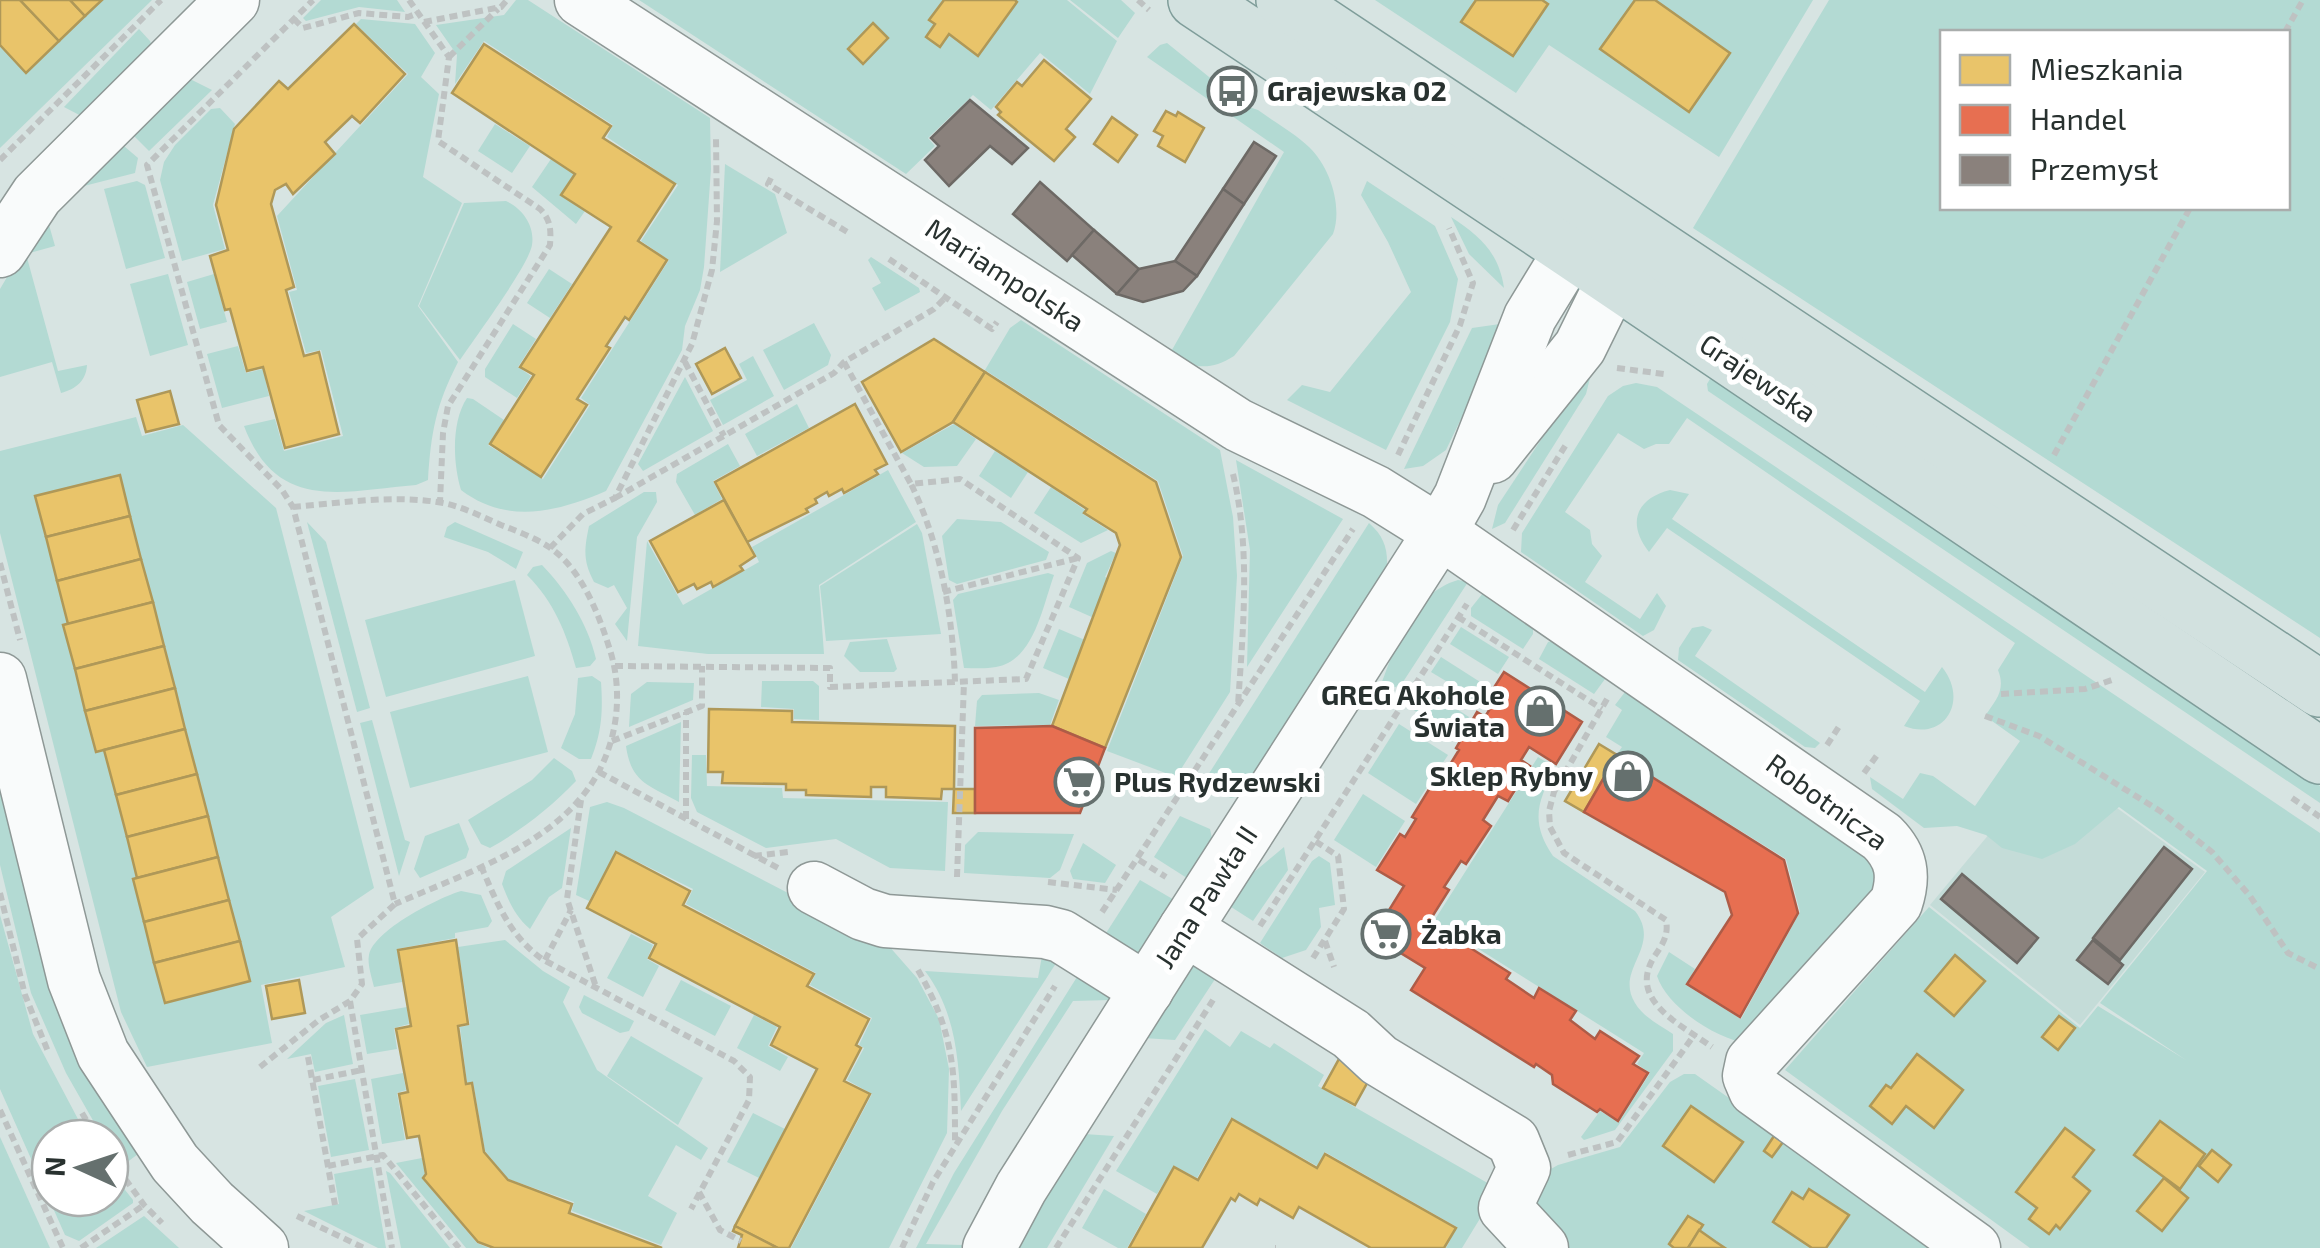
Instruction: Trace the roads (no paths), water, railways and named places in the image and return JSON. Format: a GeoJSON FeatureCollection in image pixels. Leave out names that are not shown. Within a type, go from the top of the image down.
{"type":"FeatureCollection","features":[{"type":"Feature","properties":{"kind":"main road","name":"Grajewska"},"geometry":{"type":"LineString","coordinates":[[1196,0],[2320,756]]}},
{"type":"Feature","properties":{"kind":"main road","name":"Grajewska"},"geometry":{"type":"LineString","coordinates":[[1284,0],[2320,689]]}},
{"type":"Feature","properties":{"kind":"street"},"geometry":{"type":"LineString","coordinates":[[0,251],[37,195],[234,0]]}},
{"type":"Feature","properties":{"kind":"street","name":"Mariampolska"},"geometry":{"type":"LineString","coordinates":[[581,0],[1238,425],[1376,492],[1450,514]]}},
{"type":"Feature","properties":{"kind":"street","name":"Jana Pawła II"},"geometry":{"type":"LineString","coordinates":[[988,1248],[1184,929],[1450,514],[1530,317],[1592,264],[1621,223]]}},
{"type":"Feature","properties":{"kind":"street","name":"Robotnicza"},"geometry":{"type":"LineString","coordinates":[[1450,514],[1490,567],[1894,848],[1902,884],[1896,903],[1752,1062],[1749,1076],[1755,1090],[1974,1248]]}},
{"type":"Feature","properties":{"kind":"street"},"geometry":{"type":"LineString","coordinates":[[0,679],[74,980],[103,1054],[175,1163],[212,1203],[274,1229]]}},
{"type":"Feature","properties":{"kind":"street"},"geometry":{"type":"LineString","coordinates":[[809,869],[878,920],[1045,932],[1080,946],[1146,990]]}},
{"type":"Feature","properties":{"kind":"street"},"geometry":{"type":"LineString","coordinates":[[1184,929],[1351,1034],[1379,1060],[1513,1141],[1524,1168],[1505,1208],[1542,1248]]}},
{"type":"Feature","properties":{"kind":"place","name":"Grajewska 02"},"geometry":{"type":"Point","coordinates":[1232,91]}},
{"type":"Feature","properties":{"kind":"place","name":"GREG Akohole Świata"},"geometry":{"type":"Point","coordinates":[1540,711]}},
{"type":"Feature","properties":{"kind":"place","name":"Sklep Rybny"},"geometry":{"type":"Point","coordinates":[1628,776]}},
{"type":"Feature","properties":{"kind":"place","name":"Plus Rydzewski"},"geometry":{"type":"Point","coordinates":[1079,782]}},
{"type":"Feature","properties":{"kind":"place","name":"Żabka"},"geometry":{"type":"Point","coordinates":[1386,934]}}]}
